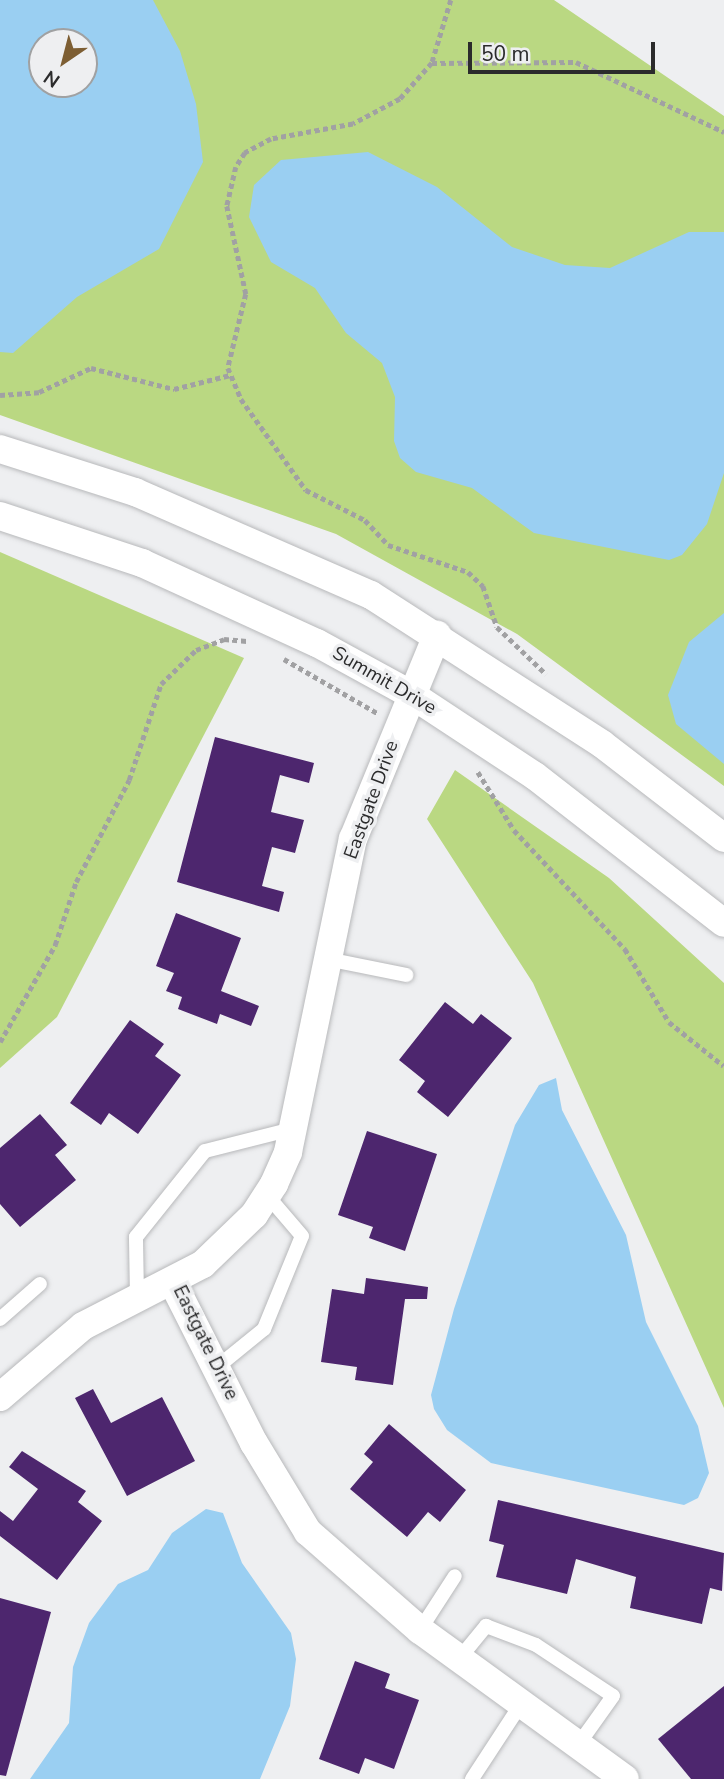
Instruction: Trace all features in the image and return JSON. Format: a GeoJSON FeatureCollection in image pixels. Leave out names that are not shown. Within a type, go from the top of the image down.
{"type":"FeatureCollection","features":[{"type":"Feature","properties":{"kind":"street"},"geometry":{"type":"LineString","coordinates":[[0,449],[135,492],[260,544],[371,595],[437,635],[602,744],[724,838]]}},
{"type":"Feature","properties":{"kind":"street","name":"Summit Drive"},"geometry":{"type":"LineString","coordinates":[[0,516],[142,563],[290,631],[412,695],[535,776],[724,923]]}},
{"type":"Feature","properties":{"kind":"street","name":"Eastgate Drive"},"geometry":{"type":"LineString","coordinates":[[437,635],[353,839],[292,1129],[267,1195],[230,1241],[172,1281],[216,1368],[308,1532],[420,1630],[625,1779]]}},
{"type":"Feature","properties":{"kind":"street"},"geometry":{"type":"LineString","coordinates":[[0,1397],[83,1326],[172,1281]]}},
{"type":"Feature","properties":{"kind":"lane"},"geometry":{"type":"LineString","coordinates":[[327,959],[405,975]]}},
{"type":"Feature","properties":{"kind":"lane"},"geometry":{"type":"LineString","coordinates":[[137,1297],[136,1237],[205,1151],[292,1129]]}},
{"type":"Feature","properties":{"kind":"lane"},"geometry":{"type":"LineString","coordinates":[[216,1368],[264,1329],[302,1236],[267,1195]]}},
{"type":"Feature","properties":{"kind":"lane"},"geometry":{"type":"LineString","coordinates":[[0,1319],[40,1284]]}},
{"type":"Feature","properties":{"kind":"lane"},"geometry":{"type":"LineString","coordinates":[[420,1630],[455,1576]]}},
{"type":"Feature","properties":{"kind":"lane"},"geometry":{"type":"LineString","coordinates":[[459,1659],[486,1626],[536,1645],[612,1696],[578,1745]]}},
{"type":"Feature","properties":{"kind":"lane"},"geometry":{"type":"LineString","coordinates":[[472,1779],[521,1704]]}},
{"type":"Feature","properties":{"kind":"path"},"geometry":{"type":"LineString","coordinates":[[451,0],[432,63],[400,99],[352,124],[271,139],[245,153],[236,167],[227,206],[246,294],[230,375],[306,490],[365,520],[388,545],[468,572],[483,586],[509,642],[554,679]]}},
{"type":"Feature","properties":{"kind":"path"},"geometry":{"type":"LineString","coordinates":[[432,63],[576,62],[724,132]]}},
{"type":"Feature","properties":{"kind":"path"},"geometry":{"type":"LineString","coordinates":[[0,395],[39,392],[91,368],[174,388],[230,375]]}},
{"type":"Feature","properties":{"kind":"path"},"geometry":{"type":"LineString","coordinates":[[0,1042],[55,945],[76,882],[129,780],[161,684],[178,663],[206,646],[224,639],[278,640],[290,631]]}},
{"type":"Feature","properties":{"kind":"path"},"geometry":{"type":"LineString","coordinates":[[281,657],[401,723]]}},
{"type":"Feature","properties":{"kind":"path"},"geometry":{"type":"LineString","coordinates":[[472,765],[514,830],[625,949],[656,1006],[724,1066]]}},
{"type":"Feature","properties":{"kind":"green space"},"geometry":{"type":"Polygon","coordinates":[[[0,0],[554,0],[724,116],[724,786],[517,634],[336,534],[0,415],[0,0]]]}},
{"type":"Feature","properties":{"kind":"green space"},"geometry":{"type":"Polygon","coordinates":[[[0,552],[244,658],[57,1017],[0,1068],[0,552]]]}},
{"type":"Feature","properties":{"kind":"green space"},"geometry":{"type":"Polygon","coordinates":[[[455,770],[609,878],[724,983],[724,1408],[533,983],[427,819],[455,770]]]}},
{"type":"Feature","properties":{"kind":"water"},"geometry":{"type":"Polygon","coordinates":[[[0,0],[153,0],[180,51],[196,104],[203,162],[159,249],[77,297],[13,353],[0,352],[0,0]]]}},
{"type":"Feature","properties":{"kind":"water"},"geometry":{"type":"Polygon","coordinates":[[[368,152],[437,187],[512,247],[565,265],[610,268],[689,232],[724,232],[724,473],[707,524],[682,555],[669,560],[534,533],[472,488],[416,472],[400,458],[394,441],[395,397],[382,363],[346,333],[315,288],[271,262],[249,217],[254,185],[281,160],[368,152]]]}},
{"type":"Feature","properties":{"kind":"water"},"geometry":{"type":"Polygon","coordinates":[[[724,613],[724,764],[676,724],[668,695],[689,642],[724,613]]]}},
{"type":"Feature","properties":{"kind":"water"},"geometry":{"type":"Polygon","coordinates":[[[556,1078],[562,1110],[626,1235],[646,1322],[698,1426],[709,1473],[698,1498],[684,1505],[491,1463],[447,1430],[434,1409],[431,1395],[454,1309],[515,1125],[539,1085],[556,1078]]]}},
{"type":"Feature","properties":{"kind":"water"},"geometry":{"type":"Polygon","coordinates":[[[206,1509],[223,1513],[242,1563],[291,1633],[296,1659],[290,1706],[260,1779],[30,1779],[69,1723],[73,1667],[89,1623],[118,1584],[148,1570],[172,1533],[206,1509]]]}},
{"type":"Feature","properties":{"kind":"building"},"geometry":{"type":"Polygon","coordinates":[[[215,737],[314,763],[309,783],[280,775],[271,812],[304,820],[295,853],[272,847],[262,886],[284,892],[279,912],[177,882],[215,737]]]}},
{"type":"Feature","properties":{"kind":"building"},"geometry":{"type":"Polygon","coordinates":[[[176,913],[241,938],[221,991],[259,1006],[251,1026],[220,1014],[217,1024],[178,1009],[182,997],[166,991],[174,973],[156,966],[176,913]]]}},
{"type":"Feature","properties":{"kind":"building"},"geometry":{"type":"Polygon","coordinates":[[[445,1002],[473,1024],[481,1014],[512,1038],[448,1117],[417,1092],[425,1081],[399,1060],[445,1002]]]}},
{"type":"Feature","properties":{"kind":"building"},"geometry":{"type":"Polygon","coordinates":[[[130,1020],[164,1044],[155,1056],[181,1075],[138,1134],[109,1113],[101,1125],[70,1103],[130,1020]]]}},
{"type":"Feature","properties":{"kind":"building"},"geometry":{"type":"Polygon","coordinates":[[[40,1114],[67,1145],[55,1155],[76,1180],[20,1227],[0,1204],[0,1148],[40,1114]]]}},
{"type":"Feature","properties":{"kind":"building"},"geometry":{"type":"Polygon","coordinates":[[[367,1131],[437,1154],[405,1251],[369,1238],[373,1227],[338,1215],[367,1131]]]}},
{"type":"Feature","properties":{"kind":"building"},"geometry":{"type":"Polygon","coordinates":[[[366,1278],[428,1287],[427,1299],[405,1299],[393,1385],[355,1380],[357,1367],[321,1362],[332,1289],[364,1294],[366,1278]]]}},
{"type":"Feature","properties":{"kind":"building"},"geometry":{"type":"Polygon","coordinates":[[[93,1389],[111,1423],[162,1397],[195,1461],[127,1496],[75,1398],[93,1389]]]}},
{"type":"Feature","properties":{"kind":"building"},"geometry":{"type":"Polygon","coordinates":[[[389,1424],[466,1490],[440,1522],[428,1512],[407,1537],[350,1489],[373,1462],[364,1454],[389,1424]]]}},
{"type":"Feature","properties":{"kind":"building"},"geometry":{"type":"Polygon","coordinates":[[[22,1451],[86,1491],[78,1502],[102,1521],[57,1580],[0,1536],[0,1511],[13,1521],[38,1489],[9,1467],[22,1451]]]}},
{"type":"Feature","properties":{"kind":"building"},"geometry":{"type":"Polygon","coordinates":[[[498,1500],[724,1553],[722,1591],[710,1588],[702,1624],[630,1608],[636,1577],[576,1559],[567,1594],[496,1577],[504,1545],[489,1541],[498,1500]]]}},
{"type":"Feature","properties":{"kind":"building"},"geometry":{"type":"Polygon","coordinates":[[[0,1598],[51,1612],[6,1776],[0,1775],[0,1598]]]}},
{"type":"Feature","properties":{"kind":"building"},"geometry":{"type":"Polygon","coordinates":[[[355,1661],[390,1674],[385,1688],[419,1700],[394,1769],[365,1758],[359,1774],[319,1759],[355,1661]]]}},
{"type":"Feature","properties":{"kind":"building"},"geometry":{"type":"Polygon","coordinates":[[[724,1686],[724,1779],[691,1779],[658,1739],[724,1686]]]}}]}
